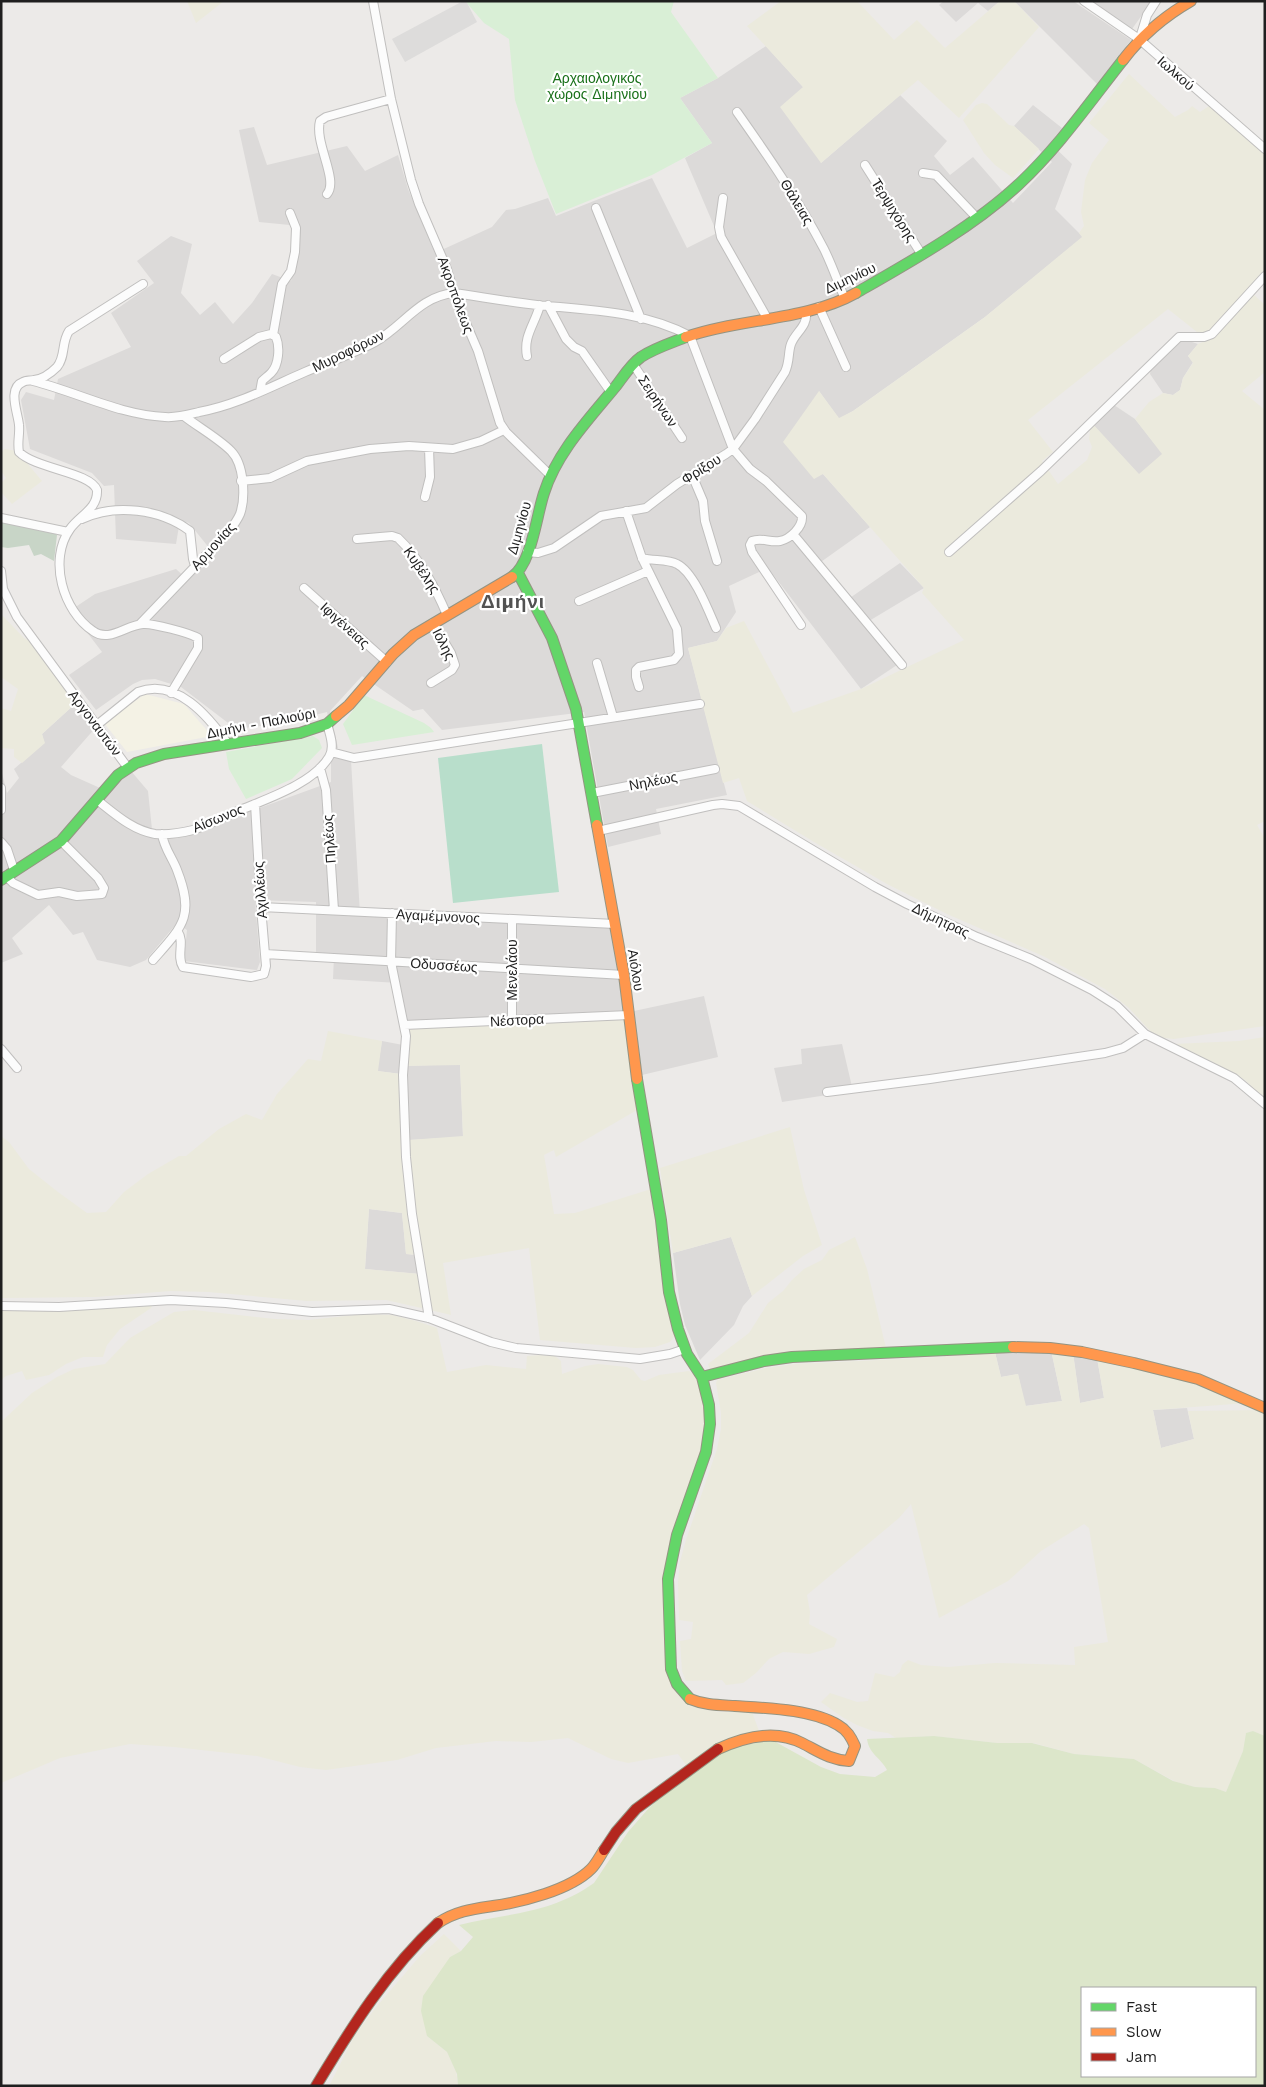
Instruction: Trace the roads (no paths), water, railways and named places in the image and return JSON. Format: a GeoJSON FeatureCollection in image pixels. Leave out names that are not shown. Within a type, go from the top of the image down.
{"type":"FeatureCollection","features":[{"type":"Feature","properties":{"kind":"street","name":"Ακροπόλεως"},"geometry":{"type":"LineString","coordinates":[[373,1],[392,99],[411,180],[478,351],[500,423],[504,430],[550,475]]}},
{"type":"Feature","properties":{"kind":"street","name":"Ιωλκού"},"geometry":{"type":"LineString","coordinates":[[1084,1],[1139,40],[1265,150]]}},
{"type":"Feature","properties":{"kind":"street"},"geometry":{"type":"LineString","coordinates":[[1139,40],[1147,15],[1156,1]]}},
{"type":"Feature","properties":{"kind":"street","name":"Διμηνίου"},"geometry":{"type":"LineString","coordinates":[[518,573],[527,552],[550,475],[564,451],[633,364],[645,354],[659,347],[690,336],[806,311],[845,299],[922,255],[1000,201],[1039,164],[1139,40],[1168,14],[1191,1]]}},
{"type":"Feature","properties":{"kind":"street"},"geometry":{"type":"LineString","coordinates":[[327,194],[330,190],[330,181],[319,137],[320,121],[326,117],[392,99]]}},
{"type":"Feature","properties":{"kind":"street","name":"Θάλειας"},"geometry":{"type":"LineString","coordinates":[[737,112],[769,156],[798,203],[824,250],[845,299]]}},
{"type":"Feature","properties":{"kind":"street","name":"Τερψιχόρης"},"geometry":{"type":"LineString","coordinates":[[866,165],[922,255]]}},
{"type":"Feature","properties":{"kind":"street"},"geometry":{"type":"LineString","coordinates":[[923,173],[936,176],[977,218]]}},
{"type":"Feature","properties":{"kind":"street"},"geometry":{"type":"LineString","coordinates":[[723,198],[720,218],[721,237],[767,318]]}},
{"type":"Feature","properties":{"kind":"street"},"geometry":{"type":"LineString","coordinates":[[596,208],[641,319]]}},
{"type":"Feature","properties":{"kind":"street"},"geometry":{"type":"LineString","coordinates":[[260,392],[262,381],[271,373],[276,364],[278,344],[273,335],[282,284],[292,271],[296,228],[290,213]]}},
{"type":"Feature","properties":{"kind":"street"},"geometry":{"type":"LineString","coordinates":[[949,552],[1041,470],[1179,337],[1204,337],[1212,334],[1265,276]]}},
{"type":"Feature","properties":{"kind":"street"},"geometry":{"type":"LineString","coordinates":[[143,284],[69,331],[64,341],[62,360],[48,374],[33,381],[20,383],[15,392],[19,424],[18,443],[19,452],[33,461],[94,483],[97,490],[96,502],[68,532],[61,557],[60,576],[64,592],[79,620],[98,635],[108,635],[140,624],[159,626],[195,636],[199,640],[198,648],[191,663],[172,693]]}},
{"type":"Feature","properties":{"kind":"street","name":"Μυροφόρων"},"geometry":{"type":"LineString","coordinates":[[33,381],[130,411],[165,417],[184,416],[225,407],[373,342],[426,301],[440,295],[454,293],[604,311],[641,319],[690,336]]}},
{"type":"Feature","properties":{"kind":"street"},"geometry":{"type":"LineString","coordinates":[[527,356],[526,336],[544,305],[566,339],[574,347],[582,351],[610,391]]}},
{"type":"Feature","properties":{"kind":"street"},"geometry":{"type":"LineString","coordinates":[[819,307],[846,367]]}},
{"type":"Feature","properties":{"kind":"street","name":"Φρίξου"},"geometry":{"type":"LineString","coordinates":[[527,552],[538,553],[548,551],[596,519],[609,514],[646,508],[733,449],[785,372],[790,360],[791,344],[805,324],[806,311]]}},
{"type":"Feature","properties":{"kind":"street"},"geometry":{"type":"LineString","coordinates":[[224,359],[259,337],[273,335]]}},
{"type":"Feature","properties":{"kind":"street"},"geometry":{"type":"LineString","coordinates":[[690,336],[733,449],[750,469],[766,481],[800,513],[802,522],[793,534],[778,542],[758,539],[752,541],[750,547],[801,625]]}},
{"type":"Feature","properties":{"kind":"street","name":"Σειρήνων"},"geometry":{"type":"LineString","coordinates":[[633,364],[682,438]]}},
{"type":"Feature","properties":{"kind":"street","name":"Αρμονίας"},"geometry":{"type":"LineString","coordinates":[[140,624],[237,520],[242,498],[237,460],[232,452],[184,416]]}},
{"type":"Feature","properties":{"kind":"street"},"geometry":{"type":"LineString","coordinates":[[241,481],[270,478],[298,464],[324,457],[397,446],[449,450],[466,446],[504,430]]}},
{"type":"Feature","properties":{"kind":"street"},"geometry":{"type":"LineString","coordinates":[[426,497],[430,477],[429,448]]}},
{"type":"Feature","properties":{"kind":"street"},"geometry":{"type":"LineString","coordinates":[[692,475],[703,501],[705,521],[717,561]]}},
{"type":"Feature","properties":{"kind":"street"},"geometry":{"type":"LineString","coordinates":[[74,524],[97,513],[110,510],[137,511],[161,518],[190,531],[195,566]]}},
{"type":"Feature","properties":{"kind":"street"},"geometry":{"type":"LineString","coordinates":[[626,511],[642,558],[677,629],[679,654],[674,660],[639,667],[636,670],[639,687]]}},
{"type":"Feature","properties":{"kind":"street"},"geometry":{"type":"LineString","coordinates":[[1,518],[68,532]]}},
{"type":"Feature","properties":{"kind":"street"},"geometry":{"type":"LineString","coordinates":[[793,534],[902,665]]}},
{"type":"Feature","properties":{"kind":"street","name":"Κυβέλης"},"geometry":{"type":"LineString","coordinates":[[358,539],[392,536],[398,538],[425,571],[447,615]]}},
{"type":"Feature","properties":{"kind":"street"},"geometry":{"type":"LineString","coordinates":[[642,558],[671,562],[680,566],[703,596],[716,628]]}},
{"type":"Feature","properties":{"kind":"street","name":"Αργοναυτών"},"geometry":{"type":"LineString","coordinates":[[1,571],[2,589],[11,607],[61,679],[128,768]]}},
{"type":"Feature","properties":{"kind":"street"},"geometry":{"type":"LineString","coordinates":[[579,601],[648,571]]}},
{"type":"Feature","properties":{"kind":"street","name":"Διμήνι - Παλιούρι"},"geometry":{"type":"LineString","coordinates":[[7,876],[61,841],[118,775],[128,768],[157,756],[300,733],[327,724],[350,705],[402,645],[433,623],[518,573]]}},
{"type":"Feature","properties":{"kind":"street","name":"Αιόλου"},"geometry":{"type":"LineString","coordinates":[[316,2086],[353,2025],[395,1970],[437,1924],[450,1915],[468,1909],[494,1906],[541,1896],[578,1878],[591,1869],[616,1832],[636,1809],[716,1750],[743,1740],[778,1736],[795,1740],[835,1762],[849,1761],[855,1746],[848,1732],[836,1724],[810,1715],[703,1704],[690,1699],[677,1684],[672,1669],[668,1579],[671,1556],[700,1470],[708,1439],[710,1424],[709,1405],[702,1377],[685,1349],[669,1292],[660,1220],[645,1135],[624,975],[573,695],[558,652],[518,573]]}},
{"type":"Feature","properties":{"kind":"street","name":"Ιφιγένειας"},"geometry":{"type":"LineString","coordinates":[[304,588],[387,662]]}},
{"type":"Feature","properties":{"kind":"street","name":"Ιόλης"},"geometry":{"type":"LineString","coordinates":[[432,683],[452,670],[455,665],[452,653],[433,623]]}},
{"type":"Feature","properties":{"kind":"street"},"geometry":{"type":"LineString","coordinates":[[597,663],[613,717]]}},
{"type":"Feature","properties":{"kind":"street"},"geometry":{"type":"LineString","coordinates":[[97,725],[138,692],[152,689],[172,693],[184,698],[200,710],[228,744]]}},
{"type":"Feature","properties":{"kind":"street"},"geometry":{"type":"LineString","coordinates":[[327,724],[331,738],[331,752],[354,758],[700,704]]}},
{"type":"Feature","properties":{"kind":"street","name":"Αίσωνος"},"geometry":{"type":"LineString","coordinates":[[97,800],[132,826],[149,832],[162,834],[193,830],[299,783],[320,768],[331,752]]}},
{"type":"Feature","properties":{"kind":"street","name":"Πηλέως"},"geometry":{"type":"LineString","coordinates":[[320,768],[326,790],[334,910]]}},
{"type":"Feature","properties":{"kind":"street","name":"Νηλέως"},"geometry":{"type":"LineString","coordinates":[[592,793],[715,769]]}},
{"type":"Feature","properties":{"kind":"street"},"geometry":{"type":"LineString","coordinates":[[1,788],[1,810]]}},
{"type":"Feature","properties":{"kind":"street","name":"Αχιλλέως"},"geometry":{"type":"LineString","coordinates":[[178,932],[181,937],[180,961],[183,967],[251,977],[262,975],[266,969],[260,907],[255,804]]}},
{"type":"Feature","properties":{"kind":"street","name":"Δήμητρας"},"geometry":{"type":"LineString","coordinates":[[598,831],[713,805],[739,806],[875,888],[1092,990],[1117,1006],[1145,1034],[1234,1078],[1265,1104]]}},
{"type":"Feature","properties":{"kind":"street"},"geometry":{"type":"LineString","coordinates":[[153,960],[178,932],[185,914],[185,902],[177,870],[165,846],[162,834]]}},
{"type":"Feature","properties":{"kind":"street"},"geometry":{"type":"LineString","coordinates":[[1,842],[7,849],[7,876],[13,883],[38,895],[59,892],[77,896],[102,894],[104,888],[98,878],[61,841]]}},
{"type":"Feature","properties":{"kind":"street","name":"Αγαμέμνονος"},"geometry":{"type":"LineString","coordinates":[[260,907],[615,924]]}},
{"type":"Feature","properties":{"kind":"street"},"geometry":{"type":"LineString","coordinates":[[392,914],[391,962],[404,1025],[406,1048],[403,1075],[406,1157],[412,1214],[429,1318]]}},
{"type":"Feature","properties":{"kind":"street","name":"Μενελάου"},"geometry":{"type":"LineString","coordinates":[[512,919],[512,1020]]}},
{"type":"Feature","properties":{"kind":"street","name":"Οδυσσέως"},"geometry":{"type":"LineString","coordinates":[[265,954],[512,970],[624,975]]}},
{"type":"Feature","properties":{"kind":"street","name":"Νέστορα"},"geometry":{"type":"LineString","coordinates":[[404,1025],[629,1015]]}},
{"type":"Feature","properties":{"kind":"street"},"geometry":{"type":"LineString","coordinates":[[828,1092],[1095,1055],[1123,1048],[1145,1034]]}},
{"type":"Feature","properties":{"kind":"street"},"geometry":{"type":"LineString","coordinates":[[1,1049],[17,1068]]}},
{"type":"Feature","properties":{"kind":"street"},"geometry":{"type":"LineString","coordinates":[[1,1306],[59,1307],[149,1300],[179,1300],[312,1312],[388,1309],[429,1318],[491,1342],[516,1348],[640,1359],[670,1354],[685,1349]]}},
{"type":"Feature","properties":{"kind":"street"},"geometry":{"type":"LineString","coordinates":[[702,1377],[764,1361],[792,1357],[996,1347],[1034,1347],[1082,1352],[1198,1379],[1265,1408]]}},
{"type":"Feature","properties":{"kind":"district","name":"Διμήνι"},"geometry":{"type":"Point","coordinates":[513,601]}},
{"type":"Feature","properties":{"kind":"park label","name":"Αρχαιολογικός χώρος Διμηνίου"},"geometry":{"type":"Point","coordinates":[597,86]}}]}
